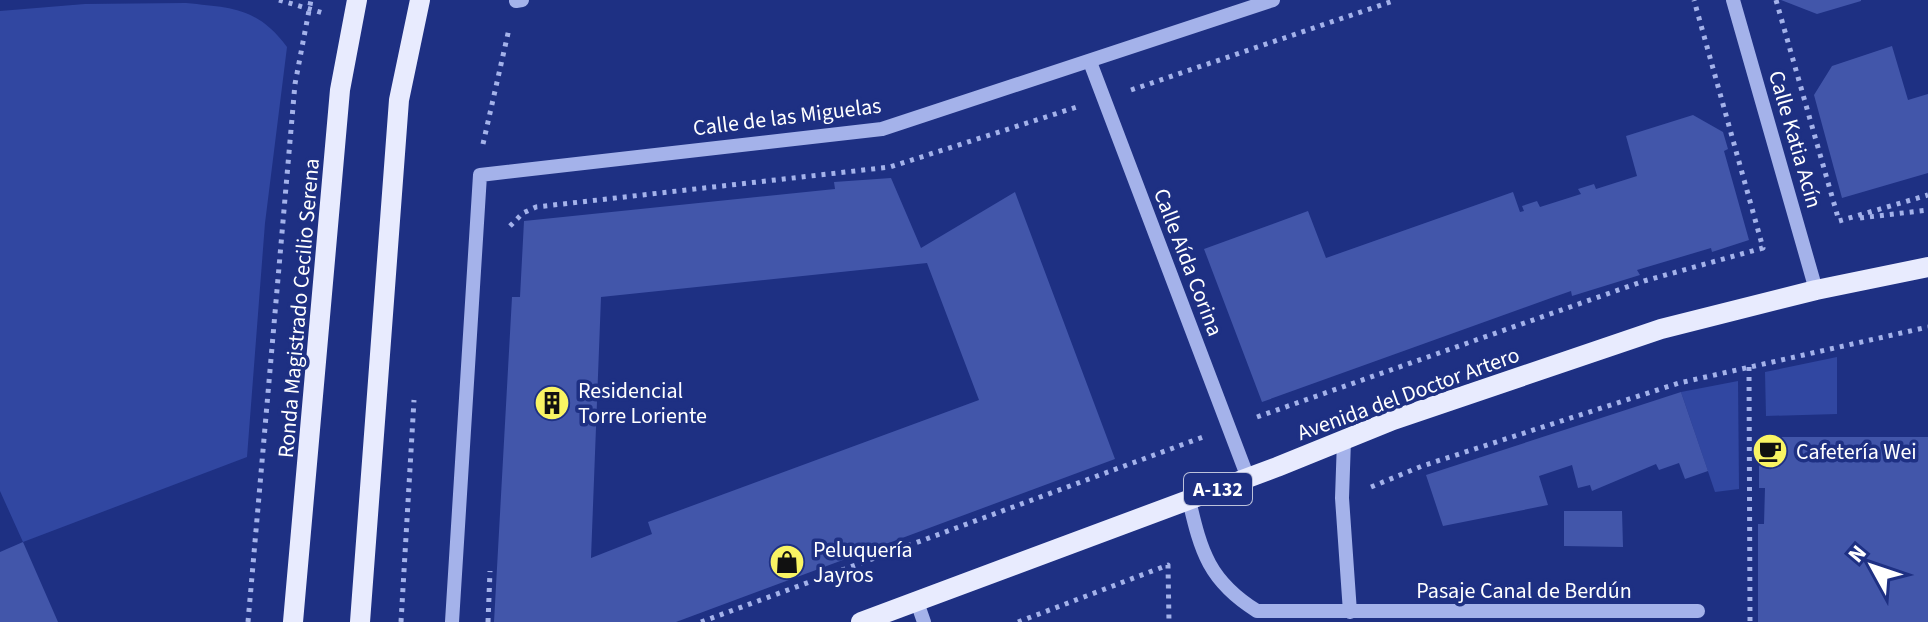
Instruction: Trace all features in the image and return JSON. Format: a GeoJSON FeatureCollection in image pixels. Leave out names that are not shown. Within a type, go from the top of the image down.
{"type":"FeatureCollection","features":[{"type":"Feature","properties":{"kind":"main road","name":"Ronda Magistrado Cecilio Serena"},"geometry":{"type":"LineString","coordinates":[[293,622],[345,57],[357,0]]}},
{"type":"Feature","properties":{"kind":"main road"},"geometry":{"type":"LineString","coordinates":[[360,622],[399,100],[420,0]]}},
{"type":"Feature","properties":{"kind":"main road","name":"Avenida del Doctor Artero"},"geometry":{"type":"LineString","coordinates":[[861,622],[1248,478],[1393,420],[1661,329],[1816,290],[1928,267]]}},
{"type":"Feature","properties":{"kind":"street","name":"Calle de las Miguelas"},"geometry":{"type":"LineString","coordinates":[[480,175],[882,129],[1273,0]]}},
{"type":"Feature","properties":{"kind":"street","name":"Calle Katia Acín"},"geometry":{"type":"LineString","coordinates":[[1733,0],[1816,290]]}},
{"type":"Feature","properties":{"kind":"street","name":"Calle Aída Corina"},"geometry":{"type":"LineString","coordinates":[[1090,62],[1248,478]]}},
{"type":"Feature","properties":{"kind":"street"},"geometry":{"type":"LineString","coordinates":[[452,622],[480,175]]}},
{"type":"Feature","properties":{"kind":"street"},"geometry":{"type":"LineString","coordinates":[[1344,440],[1342,498],[1350,612]]}},
{"type":"Feature","properties":{"kind":"street","name":"Pasaje Canal de Berdún"},"geometry":{"type":"LineString","coordinates":[[1189,500],[1201,552],[1225,587],[1257,611],[1698,611]]}},
{"type":"Feature","properties":{"kind":"street"},"geometry":{"type":"LineString","coordinates":[[917,602],[924,622]]}},
{"type":"Feature","properties":{"kind":"path"},"geometry":{"type":"LineString","coordinates":[[279,0],[324,14]]}},
{"type":"Feature","properties":{"kind":"path"},"geometry":{"type":"LineString","coordinates":[[248,622],[301,49],[311,0]]}},
{"type":"Feature","properties":{"kind":"path"},"geometry":{"type":"LineString","coordinates":[[1136,105],[1131,90],[1396,0]]}},
{"type":"Feature","properties":{"kind":"path"},"geometry":{"type":"LineString","coordinates":[[1249,403],[1255,418],[1377,372],[1644,281],[1763,248],[1694,0]]}},
{"type":"Feature","properties":{"kind":"path"},"geometry":{"type":"LineString","coordinates":[[1776,0],[1839,221]]}},
{"type":"Feature","properties":{"kind":"path"},"geometry":{"type":"LineString","coordinates":[[480,175],[484,136],[519,1]]}},
{"type":"Feature","properties":{"kind":"path"},"geometry":{"type":"LineString","coordinates":[[506,236],[517,217],[536,207],[890,167],[1078,107],[1084,121]]}},
{"type":"Feature","properties":{"kind":"path"},"geometry":{"type":"LineString","coordinates":[[1839,221],[1928,195]]}},
{"type":"Feature","properties":{"kind":"path"},"geometry":{"type":"LineString","coordinates":[[1839,221],[1928,210]]}},
{"type":"Feature","properties":{"kind":"path"},"geometry":{"type":"LineString","coordinates":[[1362,490],[1422,466],[1679,383],[1928,327]]}},
{"type":"Feature","properties":{"kind":"path"},"geometry":{"type":"LineString","coordinates":[[1749,367],[1750,622]]}},
{"type":"Feature","properties":{"kind":"path"},"geometry":{"type":"LineString","coordinates":[[701,622],[1203,437],[1197,422]]}},
{"type":"Feature","properties":{"kind":"path"},"geometry":{"type":"LineString","coordinates":[[488,622],[490,559]]}},
{"type":"Feature","properties":{"kind":"path"},"geometry":{"type":"LineString","coordinates":[[1018,622],[1168,565],[1169,622]]}},
{"type":"Feature","properties":{"kind":"shaded area"},"geometry":{"type":"Polygon","coordinates":[[[186,3],[230,9],[254,17],[287,47],[265,223],[247,457],[23,542],[0,491],[0,11],[85,4],[186,3]]]}},
{"type":"Feature","properties":{"kind":"shaded area"},"geometry":{"type":"Polygon","coordinates":[[[1837,357],[1837,414],[1766,416],[1765,372],[1837,357]]]}},
{"type":"Feature","properties":{"kind":"shaded area"},"geometry":{"type":"Polygon","coordinates":[[[1738,381],[1739,489],[1715,492],[1681,392],[1738,381]]]}},
{"type":"Feature","properties":{"kind":"building"},"geometry":{"type":"Polygon","coordinates":[[[1781,0],[1861,0],[1861,1],[1817,14],[1781,0]]]}},
{"type":"Feature","properties":{"kind":"building"},"geometry":{"type":"Polygon","coordinates":[[[1892,46],[1908,100],[1928,94],[1928,173],[1842,198],[1814,95],[1832,66],[1892,46]]]}},
{"type":"Feature","properties":{"kind":"building"},"geometry":{"type":"Polygon","coordinates":[[[1693,115],[1723,132],[1728,149],[1724,151],[1749,240],[1637,270],[1640,275],[1572,296],[1571,291],[1262,402],[1204,249],[1308,211],[1326,258],[1513,192],[1520,212],[1524,211],[1522,206],[1537,201],[1540,207],[1581,194],[1578,189],[1594,184],[1596,189],[1637,176],[1626,136],[1693,115]]]}},
{"type":"Feature","properties":{"kind":"building","name":"Residencial Torre Loriente"},"geometry":{"type":"Polygon","coordinates":[[[891,178],[921,248],[1015,192],[1115,459],[676,622],[494,622],[512,297],[520,297],[524,221],[835,189],[834,182],[891,178]],[[927,263],[601,297],[591,558],[652,534],[648,522],[979,400],[927,263]]]}},
{"type":"Feature","properties":{"kind":"building"},"geometry":{"type":"Polygon","coordinates":[[[1681,392],[1708,471],[1685,479],[1679,463],[1659,470],[1656,464],[1592,491],[1590,485],[1578,488],[1572,465],[1539,476],[1548,505],[1443,526],[1426,475],[1681,392]]]}},
{"type":"Feature","properties":{"kind":"building"},"geometry":{"type":"Polygon","coordinates":[[[1765,437],[1928,437],[1928,622],[1758,622],[1758,524],[1764,524],[1765,488],[1759,488],[1759,456],[1765,456],[1765,437]]]}},
{"type":"Feature","properties":{"kind":"building"},"geometry":{"type":"Polygon","coordinates":[[[1564,511],[1622,511],[1623,547],[1564,546],[1564,511]]]}},
{"type":"Feature","properties":{"kind":"building"},"geometry":{"type":"Polygon","coordinates":[[[23,542],[58,622],[0,622],[0,552],[23,542]]]}},
{"type":"Feature","properties":{"kind":"place","name":"Residencial Torre Loriente"},"geometry":{"type":"Point","coordinates":[552,403]}},
{"type":"Feature","properties":{"kind":"place","name":"Cafetería Wei"},"geometry":{"type":"Point","coordinates":[1770,451]}},
{"type":"Feature","properties":{"kind":"place","name":"Peluquería Jayros"},"geometry":{"type":"Point","coordinates":[787,562]}}]}
